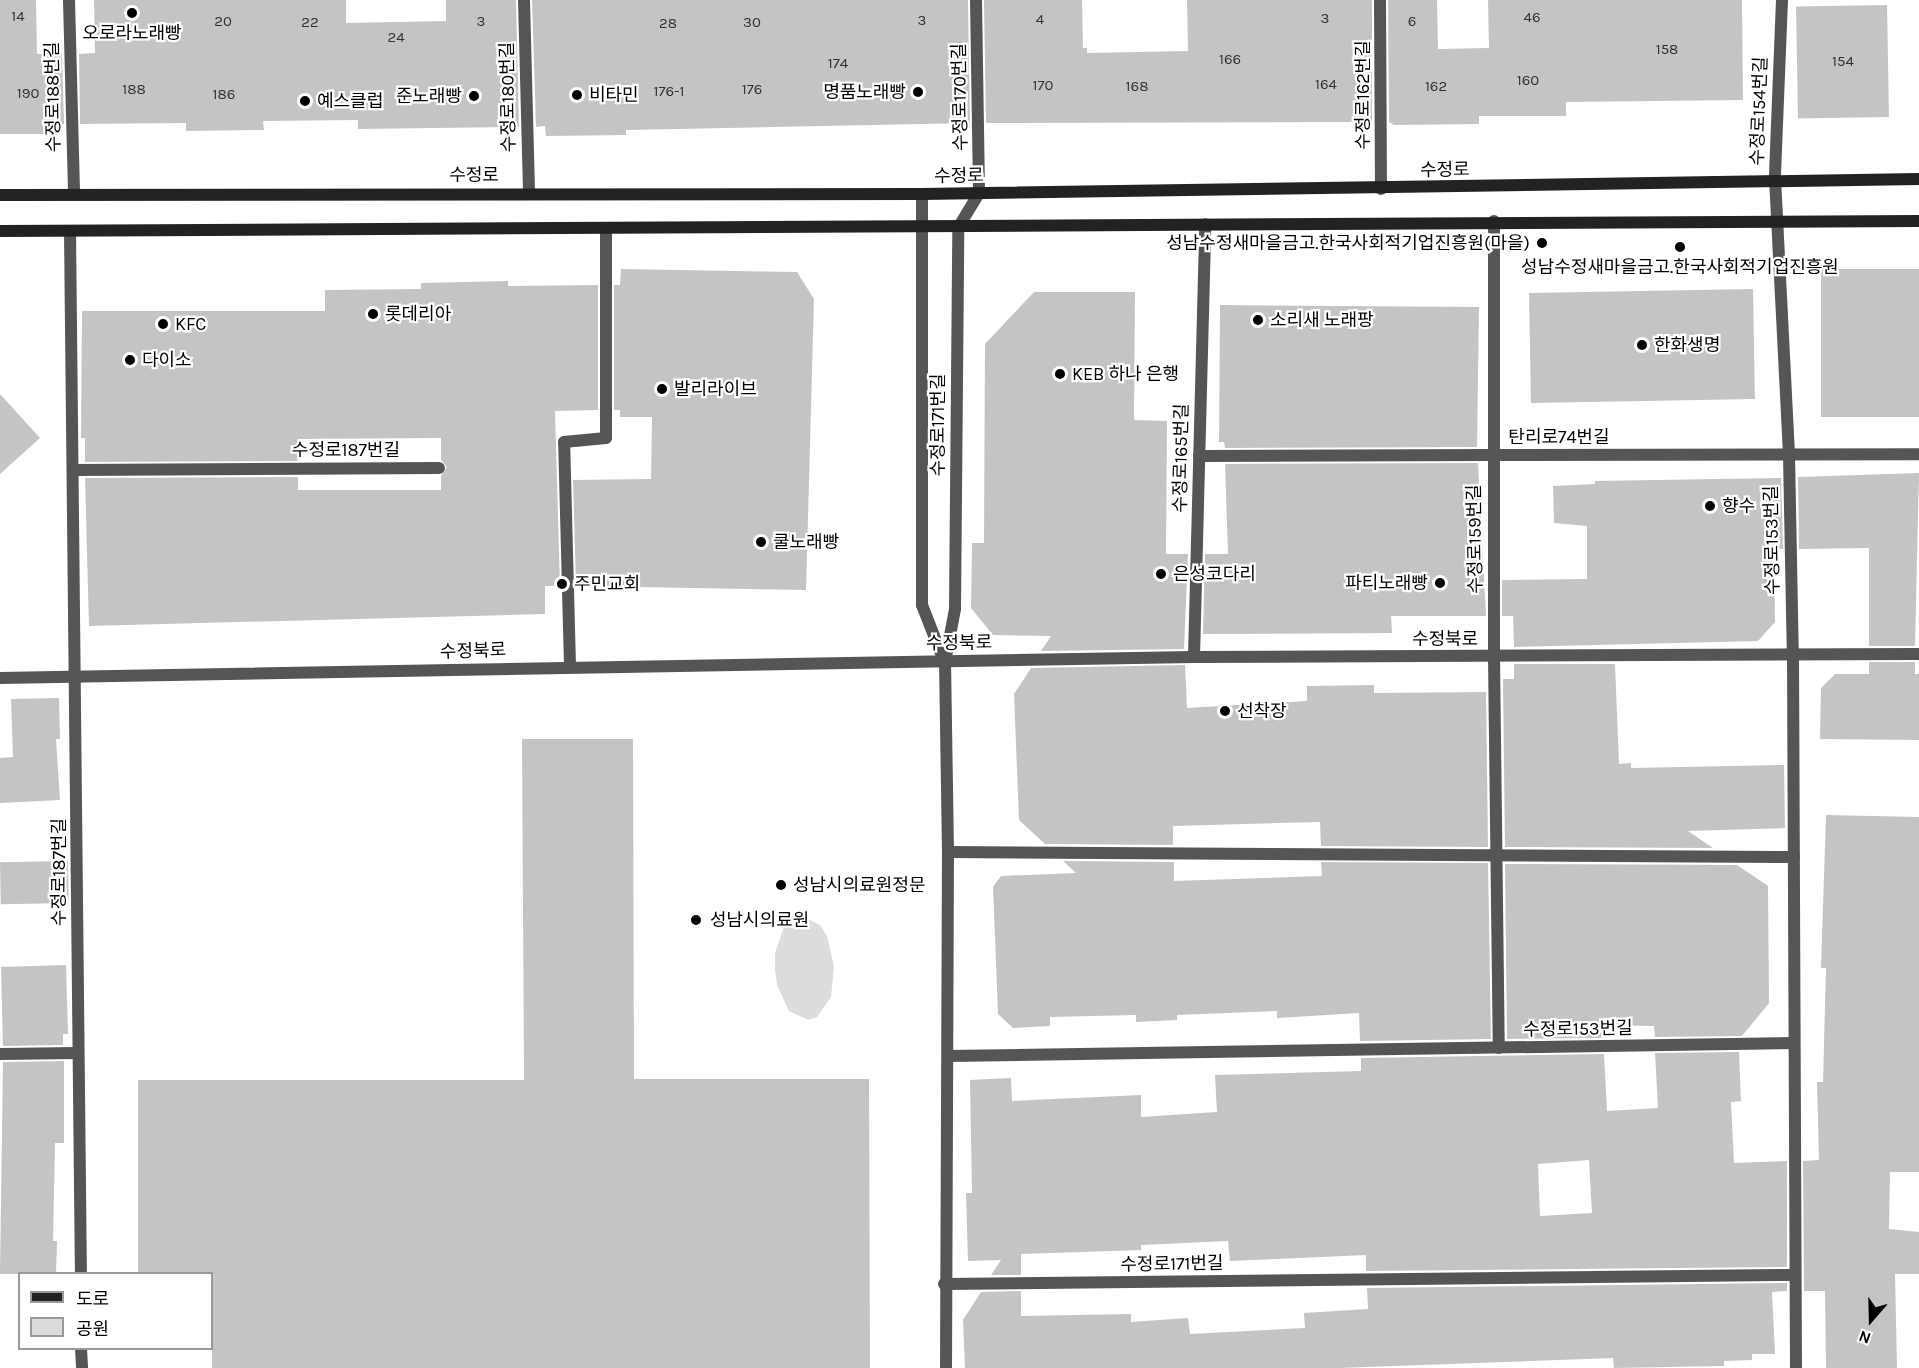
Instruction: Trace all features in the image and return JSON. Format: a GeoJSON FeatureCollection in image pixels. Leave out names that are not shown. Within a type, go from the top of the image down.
{"type":"FeatureCollection","features":[{"type":"Feature","properties":{"kind":"main road","name":"수정로"},"geometry":{"type":"LineString","coordinates":[[0,195],[74,193],[922,194],[1381,189],[1775,178],[1919,179]]}},
{"type":"Feature","properties":{"kind":"main road"},"geometry":{"type":"LineString","coordinates":[[0,231],[958,228],[1494,221],[1919,221]]}},
{"type":"Feature","properties":{"kind":"street","name":"수정로188번길"},"geometry":{"type":"LineString","coordinates":[[69,0],[74,193]]}},
{"type":"Feature","properties":{"kind":"street","name":"수정로180번길"},"geometry":{"type":"LineString","coordinates":[[524,0],[529,193]]}},
{"type":"Feature","properties":{"kind":"street","name":"수정로170번길"},"geometry":{"type":"LineString","coordinates":[[976,0],[979,193]]}},
{"type":"Feature","properties":{"kind":"street","name":"수정로162번길"},"geometry":{"type":"LineString","coordinates":[[1380,0],[1381,189]]}},
{"type":"Feature","properties":{"kind":"street","name":"수정로154번길"},"geometry":{"type":"LineString","coordinates":[[1775,222],[1782,0]]}},
{"type":"Feature","properties":{"kind":"street"},"geometry":{"type":"LineString","coordinates":[[958,228],[979,193]]}},
{"type":"Feature","properties":{"kind":"street","name":"수정로171번길"},"geometry":{"type":"LineString","coordinates":[[922,194],[922,605],[945,662]]}},
{"type":"Feature","properties":{"kind":"street","name":"수정로159번길"},"geometry":{"type":"LineString","coordinates":[[1494,221],[1492,455],[1499,856],[1499,1048]]}},
{"type":"Feature","properties":{"kind":"street","name":"수정로153번길"},"geometry":{"type":"LineString","coordinates":[[1775,222],[1789,455],[1793,656],[1796,1368]]}},
{"type":"Feature","properties":{"kind":"street","name":"수정로165번길"},"geometry":{"type":"LineString","coordinates":[[1194,657],[1205,224]]}},
{"type":"Feature","properties":{"kind":"street","name":"수정로171번길"},"geometry":{"type":"LineString","coordinates":[[946,1368],[944,1284],[948,1056],[948,852],[945,662],[955,609],[958,228]]}},
{"type":"Feature","properties":{"kind":"street"},"geometry":{"type":"LineString","coordinates":[[570,666],[564,442],[606,438],[606,230]]}},
{"type":"Feature","properties":{"kind":"street","name":"수정로187번길"},"geometry":{"type":"LineString","coordinates":[[70,231],[81,1272]]}},
{"type":"Feature","properties":{"kind":"street","name":"탄리로74번길"},"geometry":{"type":"LineString","coordinates":[[1199,456],[1919,454]]}},
{"type":"Feature","properties":{"kind":"street","name":"수정로187번길"},"geometry":{"type":"LineString","coordinates":[[73,470],[439,468]]}},
{"type":"Feature","properties":{"kind":"street","name":"수정북로"},"geometry":{"type":"LineString","coordinates":[[0,678],[76,679],[570,666],[1194,657],[1919,654]]}},
{"type":"Feature","properties":{"kind":"street"},"geometry":{"type":"LineString","coordinates":[[948,852],[1794,857]]}},
{"type":"Feature","properties":{"kind":"street","name":"수정로153번길"},"geometry":{"type":"LineString","coordinates":[[948,1056],[1794,1043]]}},
{"type":"Feature","properties":{"kind":"street"},"geometry":{"type":"LineString","coordinates":[[0,1054],[78,1053]]}},
{"type":"Feature","properties":{"kind":"street","name":"수정로171번길"},"geometry":{"type":"LineString","coordinates":[[944,1284],[1794,1275]]}},
{"type":"Feature","properties":{"kind":"street"},"geometry":{"type":"LineString","coordinates":[[81,1350],[82,1368]]}},
{"type":"Feature","properties":{"kind":"green space"},"geometry":{"type":"Polygon","coordinates":[[[802,916],[820,925],[827,936],[834,966],[831,997],[817,1017],[808,1020],[789,1011],[777,985],[775,969],[775,953],[784,927],[802,916]]]}},
{"type":"Feature","properties":{"kind":"building"},"geometry":{"type":"Polygon","coordinates":[[[0,0],[36,0],[37,54],[62,54],[64,124],[56,124],[56,134],[0,134],[0,0]]]}},
{"type":"Feature","properties":{"kind":"building"},"geometry":{"type":"Polygon","coordinates":[[[94,0],[346,0],[346,23],[446,21],[446,0],[516,0],[519,127],[358,129],[358,120],[263,121],[264,130],[186,131],[186,123],[80,124],[79,54],[95,53],[94,0]]]}},
{"type":"Feature","properties":{"kind":"building"},"geometry":{"type":"Polygon","coordinates":[[[532,0],[968,0],[970,123],[626,130],[626,135],[546,136],[545,126],[536,127],[532,0]]]}},
{"type":"Feature","properties":{"kind":"building"},"geometry":{"type":"Polygon","coordinates":[[[984,0],[1082,0],[1083,48],[1087,48],[1087,53],[1188,51],[1187,0],[1372,0],[1372,122],[986,123],[984,0]]]}},
{"type":"Feature","properties":{"kind":"building"},"geometry":{"type":"Polygon","coordinates":[[[1388,0],[1437,0],[1438,49],[1489,48],[1488,0],[1742,0],[1743,100],[1566,102],[1566,116],[1479,116],[1479,124],[1394,125],[1389,122],[1388,0]]]}},
{"type":"Feature","properties":{"kind":"building"},"geometry":{"type":"Polygon","coordinates":[[[1887,5],[1889,117],[1798,119],[1796,7],[1887,5]]]}},
{"type":"Feature","properties":{"kind":"building"},"geometry":{"type":"Polygon","coordinates":[[[621,269],[797,272],[814,299],[806,590],[576,586],[573,480],[651,479],[652,417],[620,417],[620,410],[614,410],[614,285],[620,285],[621,269]]]}},
{"type":"Feature","properties":{"kind":"building"},"geometry":{"type":"Polygon","coordinates":[[[1821,269],[1919,269],[1919,417],[1821,417],[1821,269]]]}},
{"type":"Feature","properties":{"kind":"building"},"geometry":{"type":"Polygon","coordinates":[[[508,281],[508,286],[598,285],[598,410],[555,411],[560,586],[545,586],[545,614],[89,626],[85,478],[298,477],[298,490],[441,490],[441,476],[447,467],[441,460],[441,438],[298,439],[298,461],[85,462],[85,438],[81,438],[82,311],[325,311],[325,290],[421,289],[421,283],[508,281]]]}},
{"type":"Feature","properties":{"kind":"building","name":"한화생명"},"geometry":{"type":"Polygon","coordinates":[[[1753,289],[1755,399],[1531,403],[1529,293],[1753,289]]]}},
{"type":"Feature","properties":{"kind":"building"},"geometry":{"type":"Polygon","coordinates":[[[1034,292],[1135,292],[1134,420],[1167,421],[1166,554],[1188,554],[1184,649],[1041,651],[1051,636],[993,635],[971,608],[972,543],[984,543],[985,344],[1034,292]]]}},
{"type":"Feature","properties":{"kind":"building"},"geometry":{"type":"Polygon","coordinates":[[[1220,305],[1479,307],[1477,447],[1225,448],[1224,442],[1219,442],[1220,305]]]}},
{"type":"Feature","properties":{"kind":"building"},"geometry":{"type":"Polygon","coordinates":[[[0,394],[40,438],[0,474],[0,394]]]}},
{"type":"Feature","properties":{"kind":"building"},"geometry":{"type":"Polygon","coordinates":[[[1478,463],[1486,616],[1391,616],[1392,633],[1203,634],[1205,554],[1228,554],[1225,464],[1478,463]]]}},
{"type":"Feature","properties":{"kind":"building"},"geometry":{"type":"Polygon","coordinates":[[[1919,473],[1915,646],[1869,646],[1869,548],[1799,549],[1798,477],[1919,473]]]}},
{"type":"Feature","properties":{"kind":"building"},"geometry":{"type":"Polygon","coordinates":[[[1781,478],[1783,549],[1777,549],[1774,557],[1775,622],[1758,641],[1514,647],[1513,616],[1502,616],[1502,580],[1587,579],[1587,526],[1554,523],[1553,486],[1595,484],[1595,481],[1781,478]]]}},
{"type":"Feature","properties":{"kind":"building"},"geometry":{"type":"Polygon","coordinates":[[[1869,662],[1915,662],[1915,674],[1919,674],[1919,740],[1820,739],[1821,688],[1835,674],[1869,674],[1869,662]]]}},
{"type":"Feature","properties":{"kind":"building"},"geometry":{"type":"Polygon","coordinates":[[[1514,664],[1615,664],[1619,764],[1631,763],[1631,768],[1784,765],[1785,828],[1688,831],[1713,848],[1505,847],[1503,679],[1514,679],[1514,664]]]}},
{"type":"Feature","properties":{"kind":"building"},"geometry":{"type":"Polygon","coordinates":[[[1185,665],[1187,708],[1307,701],[1307,686],[1374,685],[1374,693],[1486,692],[1488,847],[1321,846],[1320,822],[1173,826],[1173,845],[1045,844],[1019,820],[1014,694],[1031,668],[1185,665]]]}},
{"type":"Feature","properties":{"kind":"building"},"geometry":{"type":"Polygon","coordinates":[[[59,698],[60,739],[56,739],[60,800],[0,803],[0,758],[13,757],[11,699],[59,698]]]}},
{"type":"Feature","properties":{"kind":"building","name":"성남시의료원"},"geometry":{"type":"Polygon","coordinates":[[[522,739],[633,739],[634,1079],[869,1079],[870,1368],[212,1368],[213,1272],[138,1272],[138,1080],[524,1080],[522,739]]]}},
{"type":"Feature","properties":{"kind":"building"},"geometry":{"type":"Polygon","coordinates":[[[1826,815],[1919,817],[1919,1172],[1890,1172],[1889,1229],[1919,1232],[1919,1274],[1895,1274],[1897,1368],[1826,1368],[1825,1291],[1804,1291],[1803,1161],[1819,1160],[1817,1082],[1823,1082],[1826,968],[1821,968],[1826,815]]]}},
{"type":"Feature","properties":{"kind":"building"},"geometry":{"type":"Polygon","coordinates":[[[68,861],[69,903],[1,904],[0,862],[68,861]]]}},
{"type":"Feature","properties":{"kind":"building"},"geometry":{"type":"Polygon","coordinates":[[[1063,861],[1174,862],[1174,881],[1322,876],[1321,862],[1488,863],[1491,1039],[1360,1041],[1359,1013],[1277,1018],[1277,1011],[1177,1015],[1177,1020],[1136,1022],[1136,1015],[1050,1017],[1050,1026],[1013,1028],[998,1014],[993,887],[1001,876],[1076,873],[1063,861]]]}},
{"type":"Feature","properties":{"kind":"building"},"geometry":{"type":"Polygon","coordinates":[[[1505,864],[1737,865],[1768,886],[1769,1003],[1742,1036],[1655,1037],[1654,1026],[1603,1025],[1603,1038],[1507,1039],[1505,864]]]}},
{"type":"Feature","properties":{"kind":"building"},"geometry":{"type":"Polygon","coordinates":[[[66,965],[68,1034],[63,1034],[63,1045],[3,1046],[1,967],[66,965]]]}},
{"type":"Feature","properties":{"kind":"building"},"geometry":{"type":"Polygon","coordinates":[[[1739,1052],[1741,1101],[1731,1102],[1734,1163],[1787,1161],[1787,1267],[1366,1271],[1366,1255],[1230,1261],[1228,1241],[1141,1245],[1141,1250],[1021,1254],[1021,1275],[991,1275],[1001,1260],[968,1261],[966,1193],[972,1193],[970,1080],[1011,1078],[1012,1101],[1141,1095],[1141,1117],[1217,1112],[1215,1075],[1361,1071],[1361,1058],[1604,1054],[1607,1111],[1658,1108],[1655,1053],[1739,1052]],[[1589,1160],[1538,1164],[1540,1216],[1592,1213],[1589,1160]]]}},
{"type":"Feature","properties":{"kind":"building"},"geometry":{"type":"Polygon","coordinates":[[[64,1061],[64,1143],[55,1143],[53,1241],[57,1241],[56,1272],[0,1274],[3,1062],[64,1061]]]}},
{"type":"Feature","properties":{"kind":"building"},"geometry":{"type":"Polygon","coordinates":[[[1787,1283],[1787,1291],[1772,1292],[1775,1354],[1752,1354],[1752,1360],[1724,1361],[1724,1366],[1614,1368],[1613,1358],[1339,1368],[965,1368],[963,1320],[981,1292],[1021,1291],[1021,1316],[1131,1314],[1131,1322],[1188,1318],[1190,1334],[1305,1328],[1304,1313],[1368,1309],[1367,1288],[1787,1283]]]}},
{"type":"Feature","properties":{"kind":"place","name":"오로라노래빵"},"geometry":{"type":"Point","coordinates":[132,13]}},
{"type":"Feature","properties":{"kind":"place","name":"명품노래빵"},"geometry":{"type":"Point","coordinates":[918,92]}},
{"type":"Feature","properties":{"kind":"place","name":"비타민"},"geometry":{"type":"Point","coordinates":[577,95]}},
{"type":"Feature","properties":{"kind":"place","name":"준노래빵"},"geometry":{"type":"Point","coordinates":[474,96]}},
{"type":"Feature","properties":{"kind":"place","name":"예스클럽"},"geometry":{"type":"Point","coordinates":[305,101]}},
{"type":"Feature","properties":{"kind":"place","name":"성남수정새마을금고.한국사회적기업진흥원(마을)"},"geometry":{"type":"Point","coordinates":[1542,243]}},
{"type":"Feature","properties":{"kind":"place","name":"성남수정새마을금고.한국사회적기업진흥원"},"geometry":{"type":"Point","coordinates":[1680,247]}},
{"type":"Feature","properties":{"kind":"place","name":"롯데리아"},"geometry":{"type":"Point","coordinates":[373,314]}},
{"type":"Feature","properties":{"kind":"place","name":"소리새 노래팡"},"geometry":{"type":"Point","coordinates":[1258,320]}},
{"type":"Feature","properties":{"kind":"place","name":"KFC"},"geometry":{"type":"Point","coordinates":[163,324]}},
{"type":"Feature","properties":{"kind":"place","name":"한화생명"},"geometry":{"type":"Point","coordinates":[1642,345]}},
{"type":"Feature","properties":{"kind":"place","name":"다이소"},"geometry":{"type":"Point","coordinates":[130,360]}},
{"type":"Feature","properties":{"kind":"place","name":"KEB 하나 은행"},"geometry":{"type":"Point","coordinates":[1060,374]}},
{"type":"Feature","properties":{"kind":"place","name":"발리라이브"},"geometry":{"type":"Point","coordinates":[662,389]}},
{"type":"Feature","properties":{"kind":"place","name":"향수"},"geometry":{"type":"Point","coordinates":[1710,506]}},
{"type":"Feature","properties":{"kind":"place","name":"쿨노래빵"},"geometry":{"type":"Point","coordinates":[761,542]}},
{"type":"Feature","properties":{"kind":"place","name":"은성코다리"},"geometry":{"type":"Point","coordinates":[1161,574]}},
{"type":"Feature","properties":{"kind":"place","name":"파티노래빵"},"geometry":{"type":"Point","coordinates":[1440,583]}},
{"type":"Feature","properties":{"kind":"place","name":"주민교회"},"geometry":{"type":"Point","coordinates":[562,584]}},
{"type":"Feature","properties":{"kind":"place","name":"선착장"},"geometry":{"type":"Point","coordinates":[1225,711]}},
{"type":"Feature","properties":{"kind":"place","name":"성남시의료원정문"},"geometry":{"type":"Point","coordinates":[781,885]}},
{"type":"Feature","properties":{"kind":"place","name":"성남시의료원"},"geometry":{"type":"Point","coordinates":[696,920]}}]}
